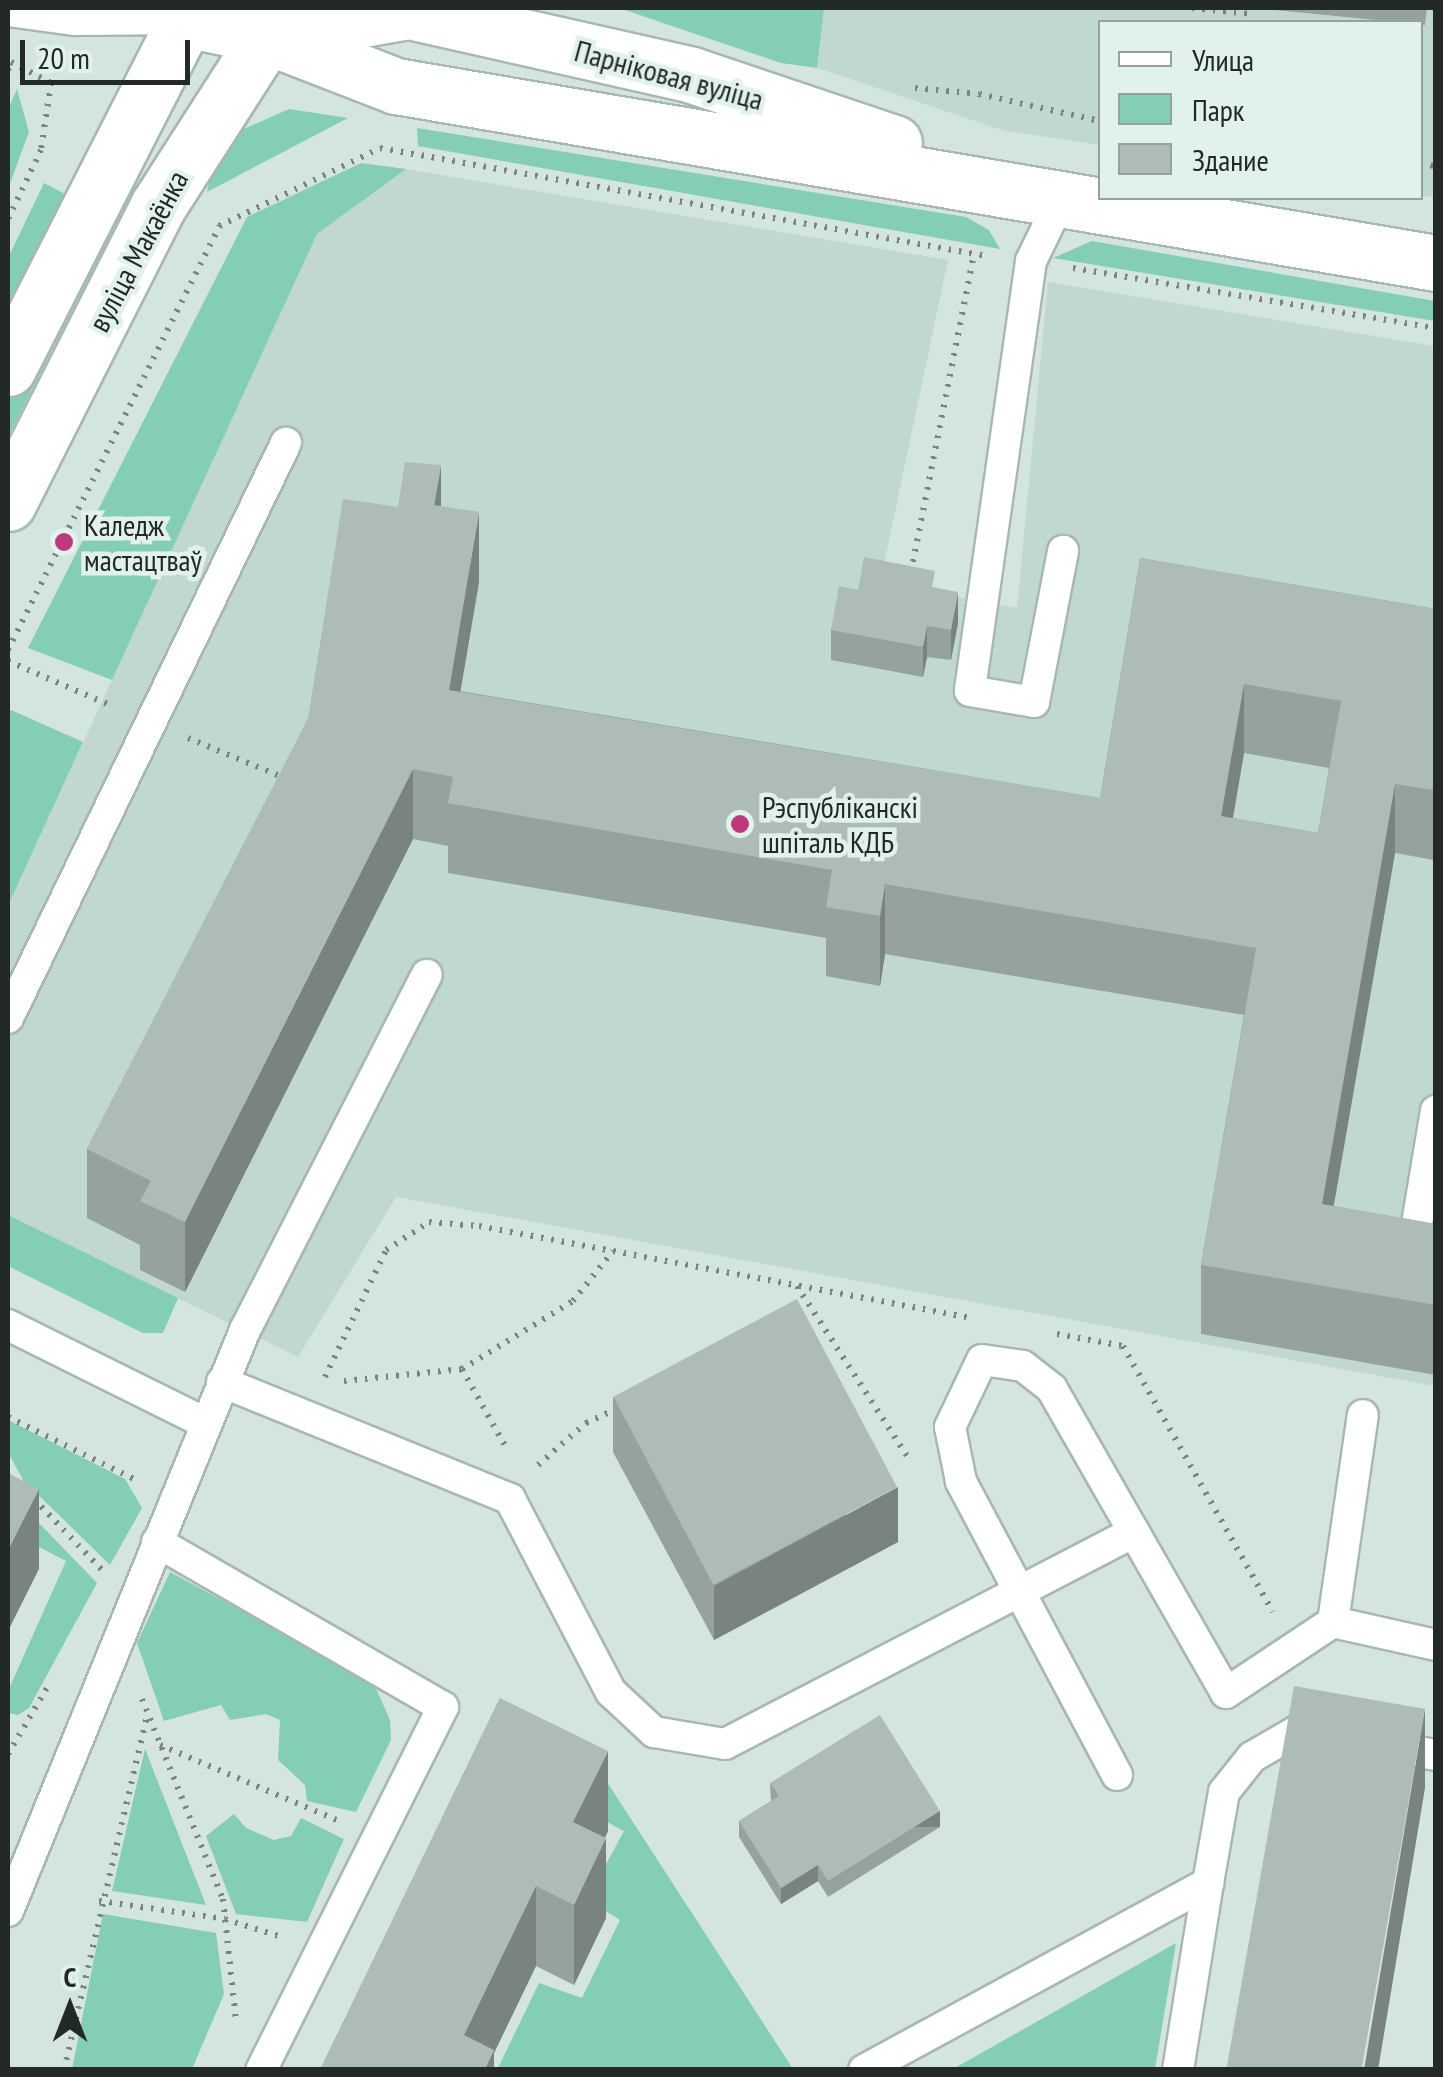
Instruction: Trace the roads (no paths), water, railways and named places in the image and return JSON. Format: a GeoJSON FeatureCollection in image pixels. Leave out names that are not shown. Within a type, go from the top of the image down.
{"type":"FeatureCollection","features":[{"type":"Feature","properties":{"kind":"street","name":"Парніковая вуліца"},"geometry":{"type":"LineString","coordinates":[[189,13],[275,22],[409,11],[692,75],[1061,199]]}},
{"type":"Feature","properties":{"kind":"street","name":"вуліца Макаёнка"},"geometry":{"type":"LineString","coordinates":[[8,368],[189,13]]}},
{"type":"Feature","properties":{"kind":"street","name":"Парніковая вуліца"},"geometry":{"type":"LineString","coordinates":[[275,22],[396,86],[1436,262]]}},
{"type":"Feature","properties":{"kind":"street","name":"вуліца Макаёнка"},"geometry":{"type":"LineString","coordinates":[[8,503],[158,206],[275,22]]}},
{"type":"Feature","properties":{"kind":"lane","name":"Парніковая вуліца"},"geometry":{"type":"LineString","coordinates":[[8,11],[75,20],[189,13]]}},
{"type":"Feature","properties":{"kind":"lane"},"geometry":{"type":"LineString","coordinates":[[1061,199],[1032,261],[970,690],[1034,702],[1063,552]]}},
{"type":"Feature","properties":{"kind":"lane"},"geometry":{"type":"LineString","coordinates":[[8,1018],[286,444]]}},
{"type":"Feature","properties":{"kind":"lane"},"geometry":{"type":"LineString","coordinates":[[8,1911],[118,1631],[222,1382],[427,975]]}},
{"type":"Feature","properties":{"kind":"lane"},"geometry":{"type":"LineString","coordinates":[[1415,1236],[1436,1110]]}},
{"type":"Feature","properties":{"kind":"lane"},"geometry":{"type":"LineString","coordinates":[[8,1325],[205,1423]]}},
{"type":"Feature","properties":{"kind":"lane"},"geometry":{"type":"LineString","coordinates":[[1118,1775],[960,1480],[950,1427],[982,1360],[1023,1366],[1052,1388],[1226,1693],[1332,1622],[1436,1645]]}},
{"type":"Feature","properties":{"kind":"lane"},"geometry":{"type":"LineString","coordinates":[[222,1382],[510,1500],[611,1692],[654,1732],[726,1744],[1134,1532]]}},
{"type":"Feature","properties":{"kind":"lane"},"geometry":{"type":"LineString","coordinates":[[1332,1622],[1362,1415]]}},
{"type":"Feature","properties":{"kind":"lane"},"geometry":{"type":"LineString","coordinates":[[157,1542],[442,1707],[261,2070]]}},
{"type":"Feature","properties":{"kind":"lane"},"geometry":{"type":"LineString","coordinates":[[1178,2070],[1224,1792],[1252,1757],[1296,1732],[1436,1755]]}},
{"type":"Feature","properties":{"kind":"lane"},"geometry":{"type":"LineString","coordinates":[[864,2070],[1208,1883]]}},
{"type":"Feature","properties":{"kind":"place","name":"Каледж мастацтваў"},"geometry":{"type":"Point","coordinates":[64,542]}},
{"type":"Feature","properties":{"kind":"place","name":"Рэспубліканскі шпіталь КДБ"},"geometry":{"type":"Point","coordinates":[740,824]}}]}
